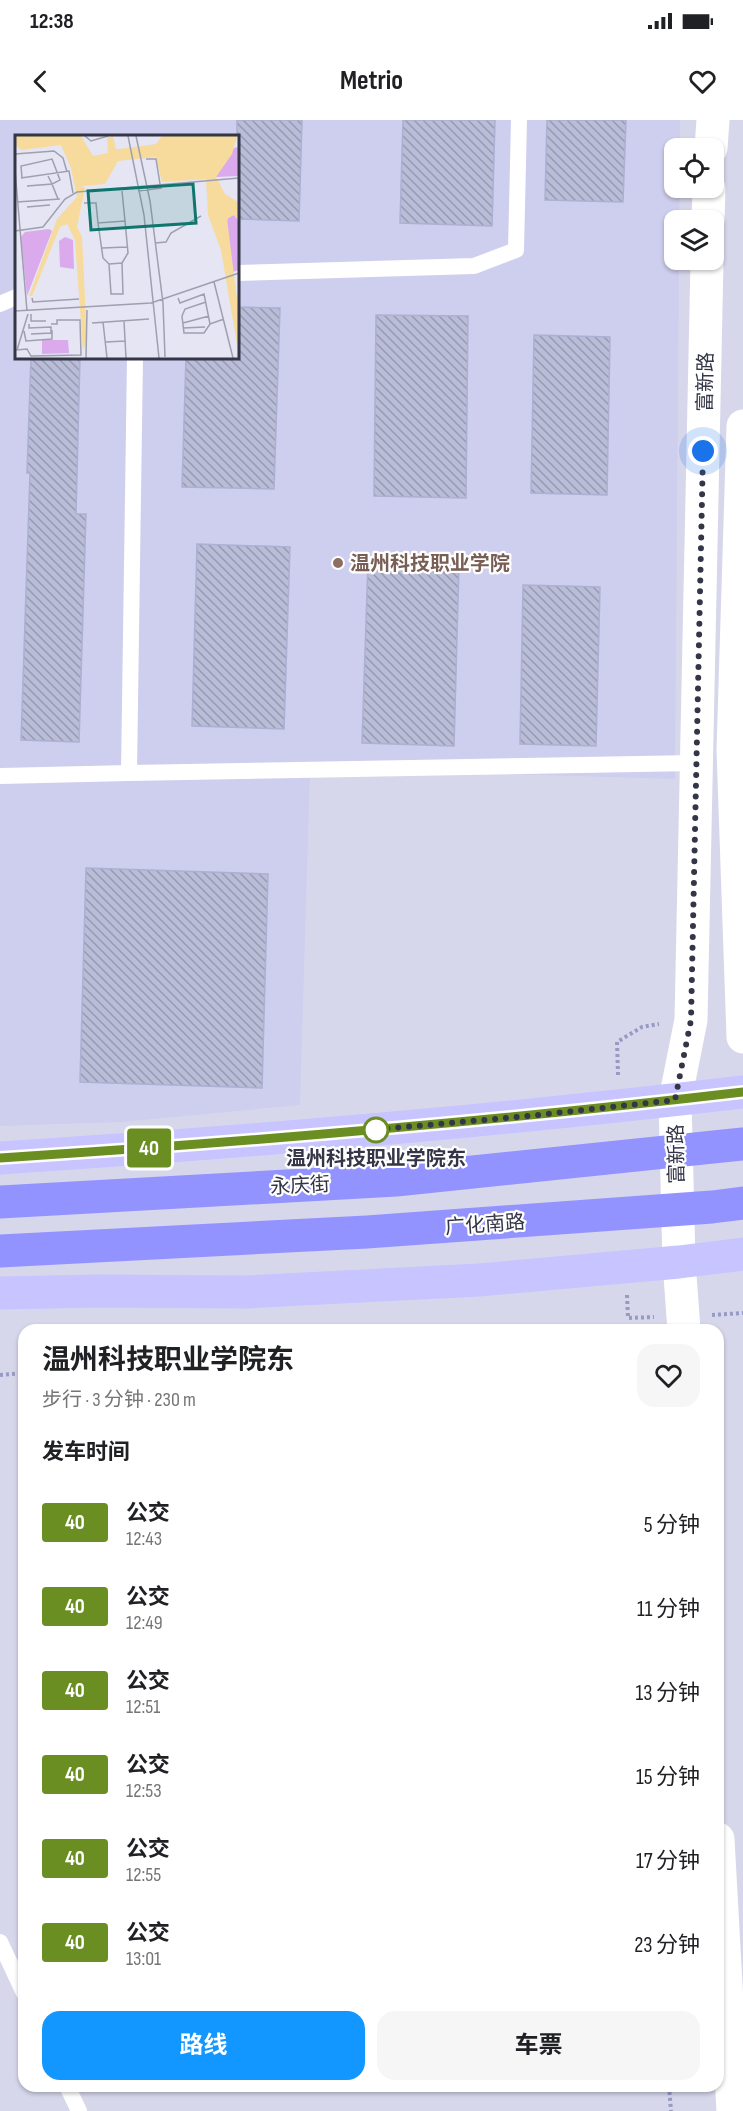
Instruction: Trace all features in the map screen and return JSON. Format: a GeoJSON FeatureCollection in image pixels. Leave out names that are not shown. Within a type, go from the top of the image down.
{"type":"FeatureCollection","features":[{"type":"Feature","properties":{"kind":"main road"},"geometry":{"type":"LineString","coordinates":[[0,1158],[227,1143],[528,1116],[743,1092]]}},
{"type":"Feature","properties":{"kind":"main road","name":"永庆街"},"geometry":{"type":"LineString","coordinates":[[0,1202],[396,1180],[743,1144]]}},
{"type":"Feature","properties":{"kind":"main road","name":"广化南路"},"geometry":{"type":"LineString","coordinates":[[0,1251],[379,1231],[743,1203]]}},
{"type":"Feature","properties":{"kind":"main road"},"geometry":{"type":"LineString","coordinates":[[0,1293],[98,1290],[246,1292],[479,1280],[743,1254]]}},
{"type":"Feature","properties":{"kind":"street"},"geometry":{"type":"LineString","coordinates":[[712,138],[713,120]]}},
{"type":"Feature","properties":{"kind":"street","name":"富新路"},"geometry":{"type":"LineString","coordinates":[[684,1324],[679,1262],[675,1100],[691,1020],[707,270]]}},
{"type":"Feature","properties":{"kind":"street"},"geometry":{"type":"LineString","coordinates":[[743,426],[733,750],[743,1038]]}},
{"type":"Feature","properties":{"kind":"street"},"geometry":{"type":"LineString","coordinates":[[724,1948],[733,2111]]}},
{"type":"Feature","properties":{"kind":"lane"},"geometry":{"type":"LineString","coordinates":[[238,273],[474,266],[516,250],[519,120]]}},
{"type":"Feature","properties":{"kind":"lane"},"geometry":{"type":"LineString","coordinates":[[0,304],[15,297]]}},
{"type":"Feature","properties":{"kind":"lane"},"geometry":{"type":"LineString","coordinates":[[129,773],[135,358]]}},
{"type":"Feature","properties":{"kind":"lane"},"geometry":{"type":"LineString","coordinates":[[0,776],[698,763]]}},
{"type":"Feature","properties":{"kind":"lane"},"geometry":{"type":"LineString","coordinates":[[0,1942],[18,1980]]}},
{"type":"Feature","properties":{"kind":"lane"},"geometry":{"type":"LineString","coordinates":[[71,2092],[79,2111]]}},
{"type":"Feature","properties":{"kind":"path"},"geometry":{"type":"LineString","coordinates":[[0,1375],[18,1374]]}},
{"type":"Feature","properties":{"kind":"path"},"geometry":{"type":"LineString","coordinates":[[669,2092],[671,2111]]}},
{"type":"Feature","properties":{"kind":"shaded area"},"geometry":{"type":"Polygon","coordinates":[[[0,120],[743,120],[743,2111],[0,2111],[0,120]]]}},
{"type":"Feature","properties":{"kind":"shaded area","name":"温州科技职业学院"},"geometry":{"type":"Polygon","coordinates":[[[0,120],[680,120],[680,138],[664,138],[664,198],[680,198],[679,210],[664,210],[664,270],[679,270],[675,779],[310,768],[300,1105],[121,1122],[0,1126],[0,120]]]}},
{"type":"Feature","properties":{"kind":"building"},"geometry":{"type":"Polygon","coordinates":[[[237,120],[302,120],[299,221],[238,219],[237,120]]]}},
{"type":"Feature","properties":{"kind":"building"},"geometry":{"type":"Polygon","coordinates":[[[403,120],[495,120],[492,226],[400,223],[403,120]]]}},
{"type":"Feature","properties":{"kind":"building"},"geometry":{"type":"Polygon","coordinates":[[[547,120],[626,120],[623,202],[545,200],[547,120]]]}},
{"type":"Feature","properties":{"kind":"building"},"geometry":{"type":"Polygon","coordinates":[[[238,307],[280,308],[274,489],[182,487],[186,358],[238,358],[238,307]]]}},
{"type":"Feature","properties":{"kind":"building"},"geometry":{"type":"Polygon","coordinates":[[[376,315],[468,316],[466,498],[374,496],[376,315]]]}},
{"type":"Feature","properties":{"kind":"building"},"geometry":{"type":"Polygon","coordinates":[[[534,335],[610,337],[607,495],[531,493],[534,335]]]}},
{"type":"Feature","properties":{"kind":"building"},"geometry":{"type":"Polygon","coordinates":[[[31,358],[80,358],[76,514],[86,514],[79,742],[21,740],[30,473],[27,473],[31,358]]]}},
{"type":"Feature","properties":{"kind":"building"},"geometry":{"type":"Polygon","coordinates":[[[197,544],[290,547],[284,729],[192,726],[197,544]]]}},
{"type":"Feature","properties":{"kind":"building"},"geometry":{"type":"Polygon","coordinates":[[[368,562],[459,565],[454,746],[362,743],[368,562]]]}},
{"type":"Feature","properties":{"kind":"building"},"geometry":{"type":"Polygon","coordinates":[[[523,585],[600,587],[596,746],[520,744],[523,585]]]}},
{"type":"Feature","properties":{"kind":"building"},"geometry":{"type":"Polygon","coordinates":[[[86,868],[268,874],[262,1088],[80,1082],[86,868]]]}},
{"type":"Feature","properties":{"kind":"bus line","name":"40"},"geometry":{"type":"LineString","coordinates":[[0,1158],[215,1144],[528,1116],[743,1092]]}},
{"type":"Feature","properties":{"kind":"place","name":"温州科技职业学院"},"geometry":{"type":"Point","coordinates":[338,563]}},
{"type":"Feature","properties":{"kind":"place","name":"温州科技职业学院东"},"geometry":{"type":"Point","coordinates":[376,1130]}},
{"type":"Feature","properties":{"kind":"route"},"geometry":{"type":"LineString","coordinates":[[376,1130],[371,1130],[675,1100],[691,1020],[703,451]]}}]}
